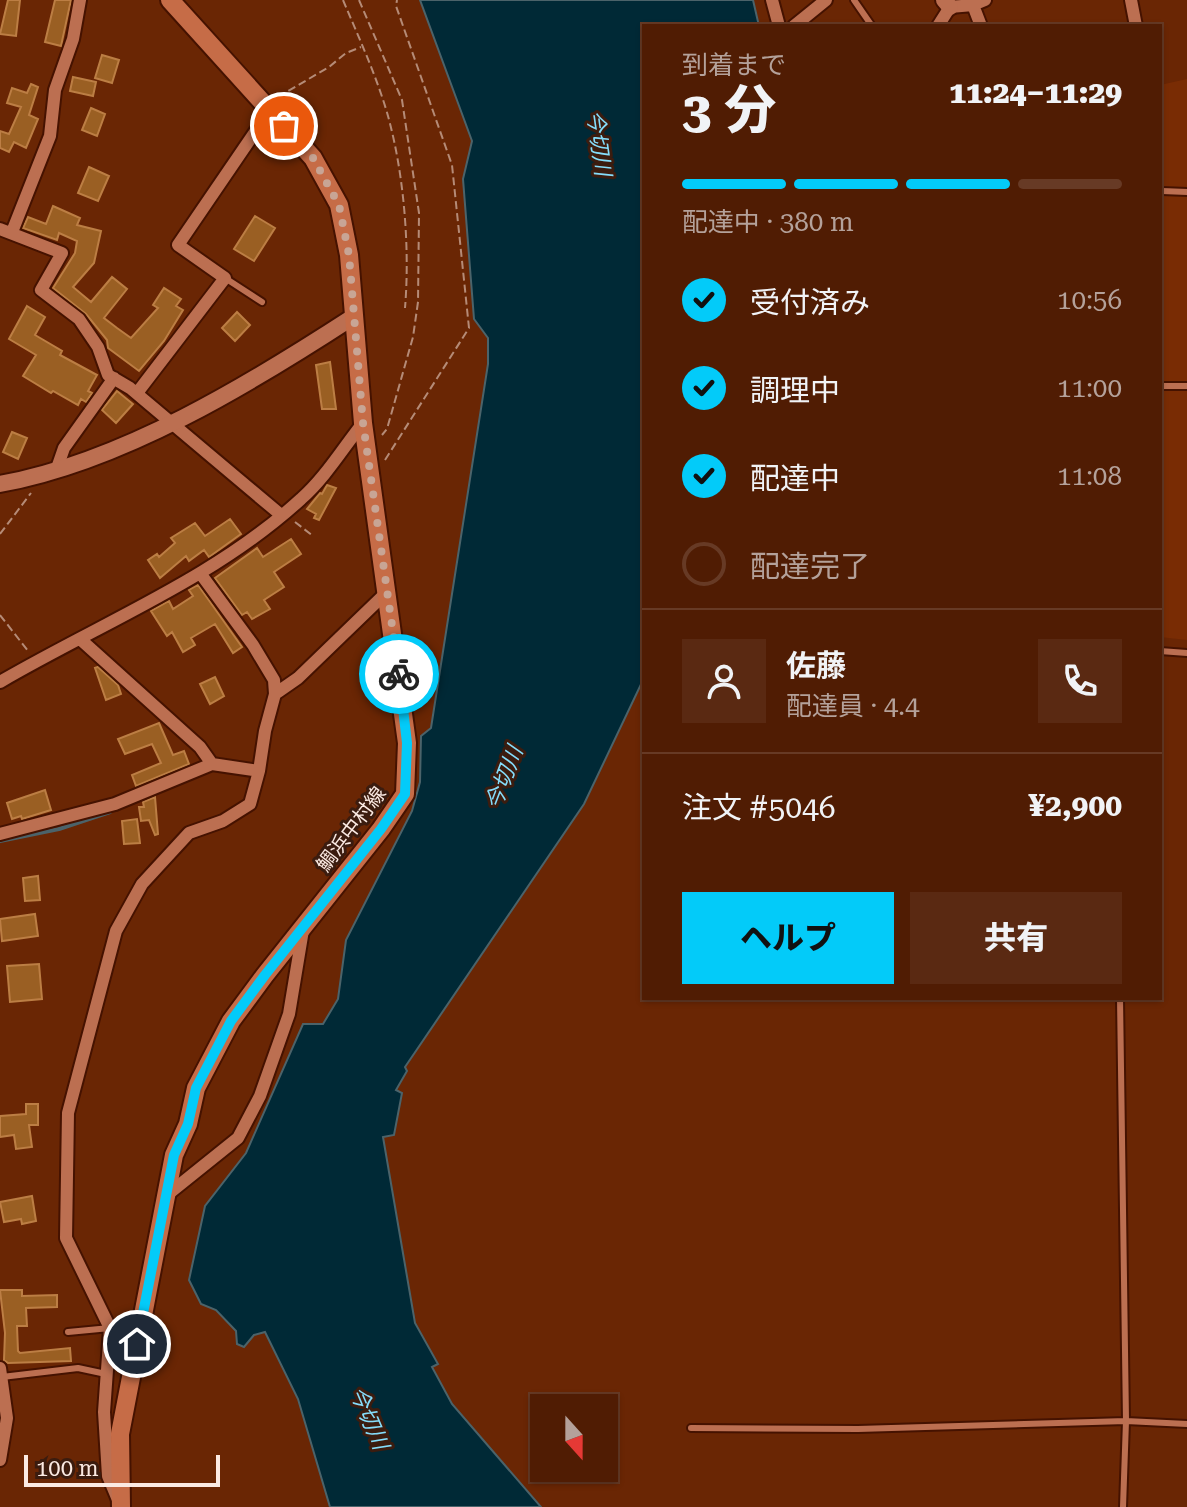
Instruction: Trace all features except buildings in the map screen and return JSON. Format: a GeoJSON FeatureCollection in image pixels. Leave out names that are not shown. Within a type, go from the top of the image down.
{"type":"FeatureCollection","features":[{"type":"Feature","properties":{"kind":"main road","name":"鯛浜中村線"},"geometry":{"type":"LineString","coordinates":[[121,1507],[120,1434],[174,1155],[188,1124],[196,1088],[231,1021],[405,794],[407,743],[363,423],[349,255],[339,205],[313,158],[170,0]]}},
{"type":"Feature","properties":{"kind":"street"},"geometry":{"type":"LineString","coordinates":[[80,0],[73,39],[55,90],[50,136],[6,230],[62,253],[41,290],[79,319],[98,347],[108,375],[137,393],[282,514]]}},
{"type":"Feature","properties":{"kind":"street"},"geometry":{"type":"LineString","coordinates":[[772,0],[778,24]]}},
{"type":"Feature","properties":{"kind":"street"},"geometry":{"type":"LineString","coordinates":[[796,24],[826,0]]}},
{"type":"Feature","properties":{"kind":"street"},"geometry":{"type":"LineString","coordinates":[[1131,0],[1136,24]]}},
{"type":"Feature","properties":{"kind":"street"},"geometry":{"type":"LineString","coordinates":[[939,24],[947,4],[979,2],[981,24]]}},
{"type":"Feature","properties":{"kind":"street"},"geometry":{"type":"LineString","coordinates":[[137,393],[225,278],[178,245],[267,107]]}},
{"type":"Feature","properties":{"kind":"street"},"geometry":{"type":"LineString","coordinates":[[0,484],[51,472],[109,452],[289,359],[353,317]]}},
{"type":"Feature","properties":{"kind":"street"},"geometry":{"type":"LineString","coordinates":[[51,472],[64,448],[114,378]]}},
{"type":"Feature","properties":{"kind":"street"},"geometry":{"type":"LineString","coordinates":[[0,682],[200,573],[262,533],[303,498],[363,423]]}},
{"type":"Feature","properties":{"kind":"street"},"geometry":{"type":"LineString","coordinates":[[121,1507],[108,1476],[104,1412],[110,1328],[66,1238],[68,1113],[116,931],[142,884],[189,833],[223,821],[250,804],[259,771],[275,694],[274,680],[253,645],[200,573]]}},
{"type":"Feature","properties":{"kind":"street"},"geometry":{"type":"LineString","coordinates":[[275,694],[298,678],[387,592]]}},
{"type":"Feature","properties":{"kind":"street"},"geometry":{"type":"LineString","coordinates":[[80,639],[200,747],[212,764]]}},
{"type":"Feature","properties":{"kind":"street"},"geometry":{"type":"LineString","coordinates":[[0,834],[115,804],[212,764],[259,771]]}},
{"type":"Feature","properties":{"kind":"street"},"geometry":{"type":"LineString","coordinates":[[167,1195],[238,1138],[260,1096],[289,1014],[304,927]]}},
{"type":"Feature","properties":{"kind":"street"},"geometry":{"type":"LineString","coordinates":[[0,1460],[3,1425],[1,1372]]}},
{"type":"Feature","properties":{"kind":"lane"},"geometry":{"type":"LineString","coordinates":[[854,0],[871,24]]}},
{"type":"Feature","properties":{"kind":"lane"},"geometry":{"type":"LineString","coordinates":[[1162,191],[1187,192]]}},
{"type":"Feature","properties":{"kind":"lane"},"geometry":{"type":"LineString","coordinates":[[225,278],[262,302]]}},
{"type":"Feature","properties":{"kind":"lane"},"geometry":{"type":"LineString","coordinates":[[1162,386],[1187,386]]}},
{"type":"Feature","properties":{"kind":"lane"},"geometry":{"type":"LineString","coordinates":[[1162,651],[1187,653]]}},
{"type":"Feature","properties":{"kind":"lane"},"geometry":{"type":"LineString","coordinates":[[1120,1000],[1126,1421],[1123,1507]]}},
{"type":"Feature","properties":{"kind":"lane"},"geometry":{"type":"LineString","coordinates":[[68,1332],[110,1328]]}},
{"type":"Feature","properties":{"kind":"lane"},"geometry":{"type":"LineString","coordinates":[[1,1372],[78,1368],[107,1374]]}},
{"type":"Feature","properties":{"kind":"lane"},"geometry":{"type":"LineString","coordinates":[[691,1428],[858,1429],[1126,1421],[1187,1424]]}},
{"type":"Feature","properties":{"kind":"path"},"geometry":{"type":"LineString","coordinates":[[343,0],[388,115],[409,262],[405,308]]}},
{"type":"Feature","properties":{"kind":"path"},"geometry":{"type":"LineString","coordinates":[[359,0],[402,100],[419,213],[418,302],[413,337],[387,429],[370,462]]}},
{"type":"Feature","properties":{"kind":"path"},"geometry":{"type":"LineString","coordinates":[[370,462],[385,460],[469,328],[452,165],[396,6],[397,0]]}},
{"type":"Feature","properties":{"kind":"path"},"geometry":{"type":"LineString","coordinates":[[267,107],[346,53],[362,46]]}},
{"type":"Feature","properties":{"kind":"path"},"geometry":{"type":"LineString","coordinates":[[0,534],[51,472]]}},
{"type":"Feature","properties":{"kind":"path"},"geometry":{"type":"LineString","coordinates":[[282,514],[313,536]]}},
{"type":"Feature","properties":{"kind":"path"},"geometry":{"type":"LineString","coordinates":[[0,615],[36,662]]}},
{"type":"Feature","properties":{"kind":"shaded area"},"geometry":{"type":"Polygon","coordinates":[[[1187,79],[1187,640],[1162,637],[1162,85],[1187,79]]]}},
{"type":"Feature","properties":{"kind":"water","name":"今切川"},"geometry":{"type":"Polygon","coordinates":[[[420,0],[753,0],[759,24],[642,24],[642,682],[584,804],[405,1067],[407,1071],[396,1090],[402,1093],[394,1135],[383,1137],[415,1323],[438,1364],[432,1367],[452,1404],[541,1507],[330,1507],[298,1399],[265,1332],[254,1335],[244,1347],[237,1344],[236,1331],[216,1310],[201,1304],[189,1280],[205,1206],[246,1153],[303,1024],[323,1024],[338,999],[346,940],[412,811],[420,782],[421,736],[431,728],[488,364],[488,338],[474,319],[463,179],[472,141],[420,0]]]}},
{"type":"Feature","properties":{"kind":"waterway"},"geometry":{"type":"LineString","coordinates":[[0,841],[59,829],[110,812]]}},
{"type":"Feature","properties":{"kind":"way so far"},"geometry":{"type":"LineString","coordinates":[[284,126],[313,158],[339,205],[349,255],[363,423],[399,674]]}},
{"type":"Feature","properties":{"kind":"route"},"geometry":{"type":"LineString","coordinates":[[137,1344],[174,1155],[188,1124],[196,1088],[231,1021],[405,794],[407,743],[399,674]]}}]}
